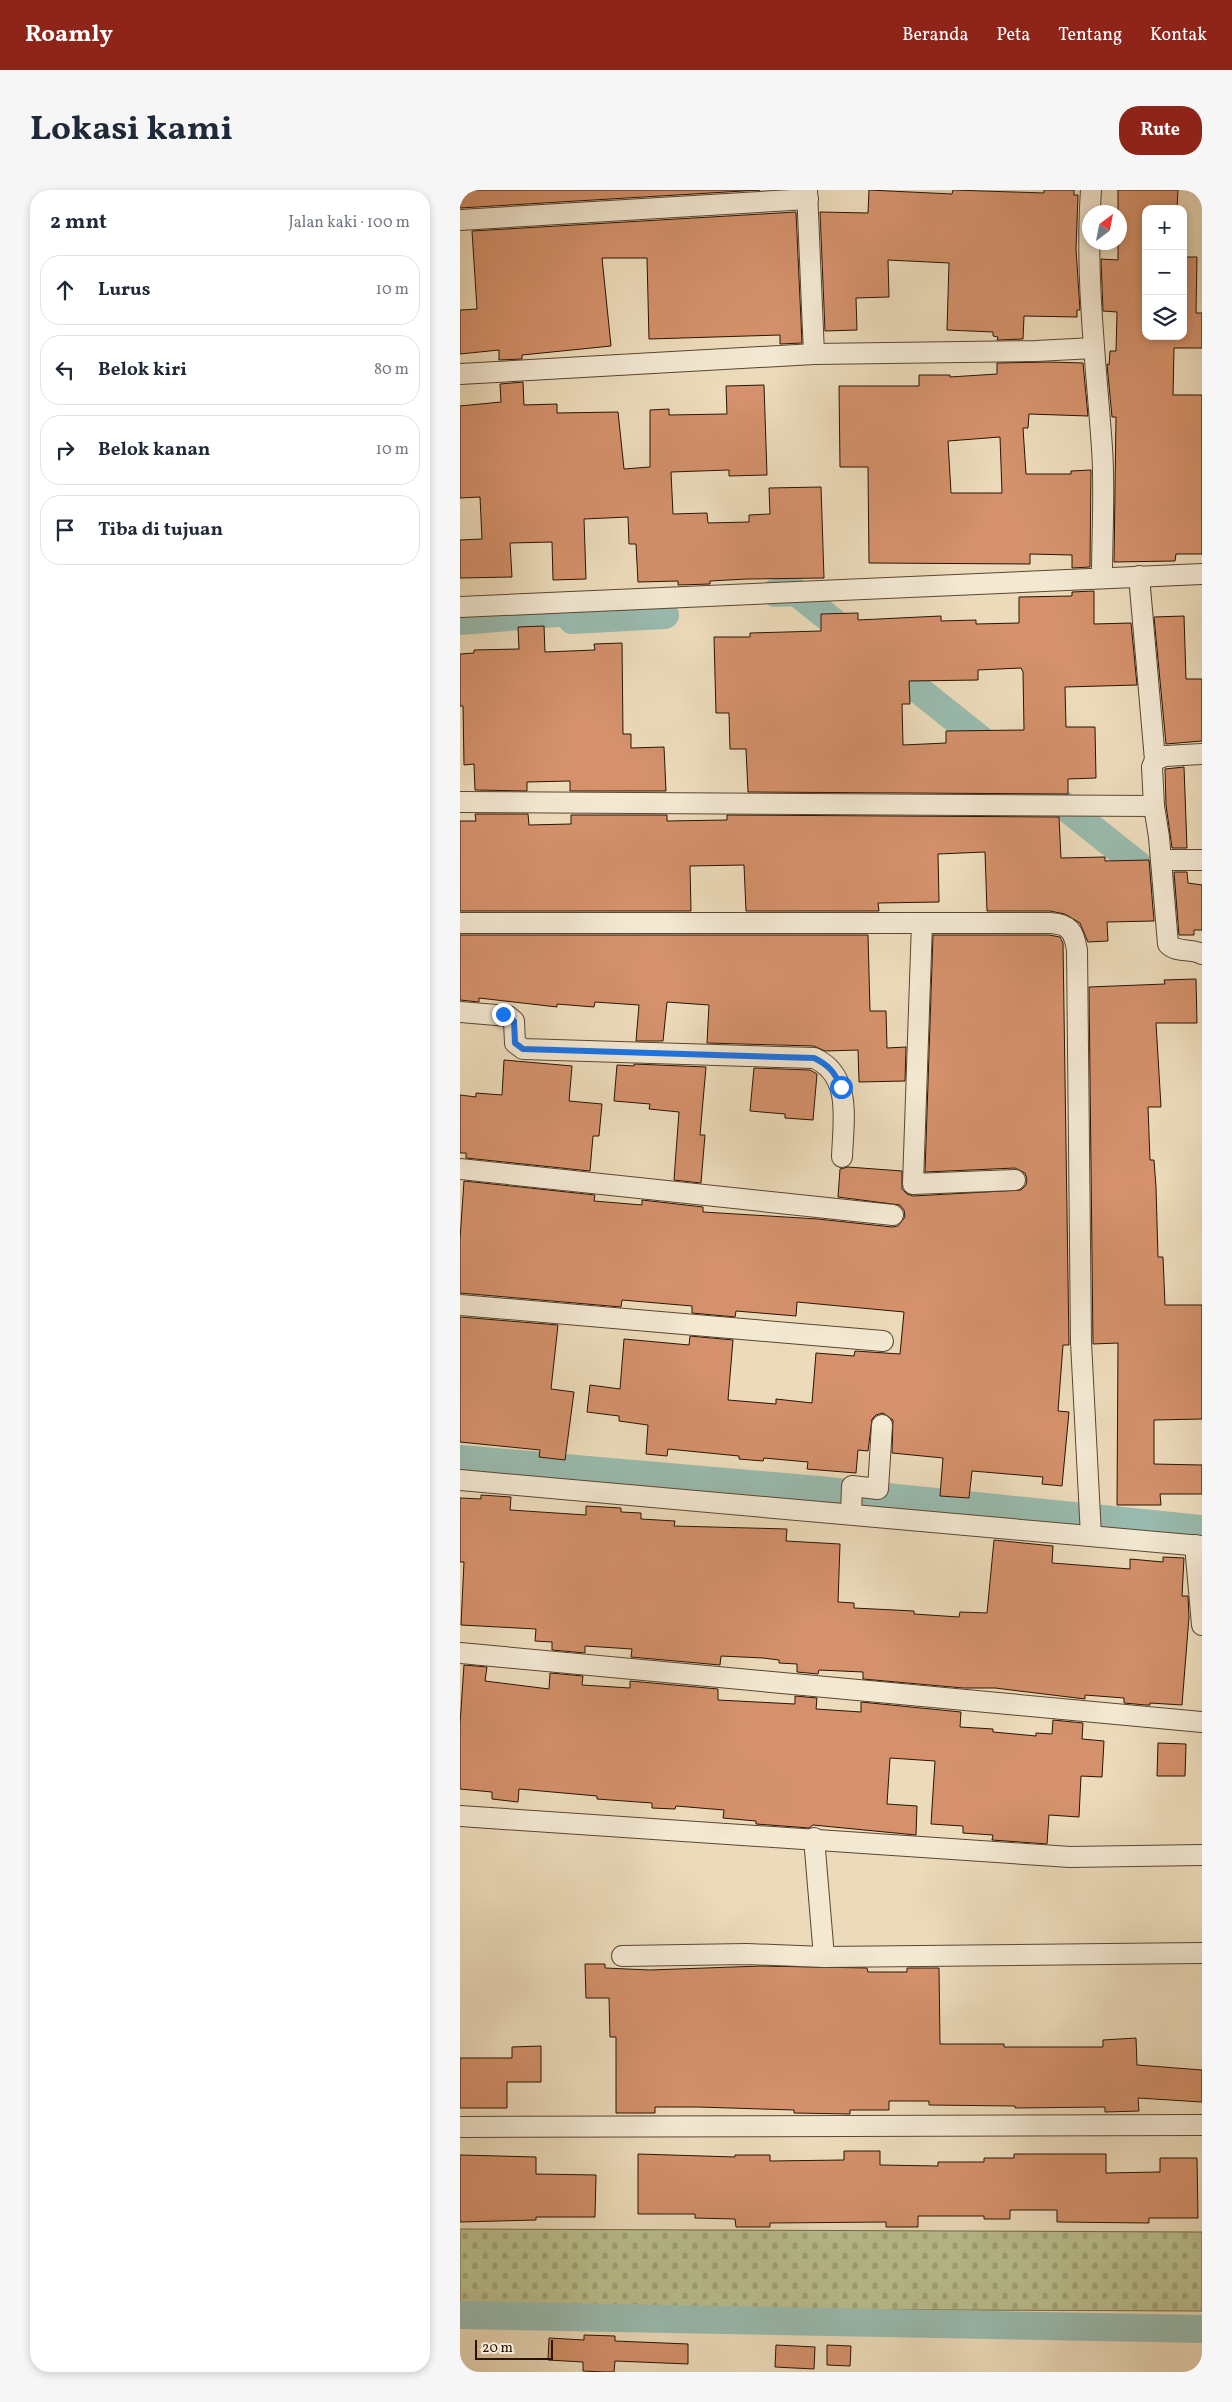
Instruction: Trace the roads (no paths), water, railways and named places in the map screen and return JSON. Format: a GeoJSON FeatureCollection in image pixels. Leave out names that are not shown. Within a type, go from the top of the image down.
{"type":"FeatureCollection","features":[{"type":"Feature","properties":{"kind":"street"},"geometry":{"type":"LineString","coordinates":[[1091,190],[1088,232],[1102,450],[1102,577]]}},
{"type":"Feature","properties":{"kind":"street"},"geometry":{"type":"LineString","coordinates":[[460,220],[807,195],[814,354]]}},
{"type":"Feature","properties":{"kind":"street"},"geometry":{"type":"LineString","coordinates":[[460,374],[814,354],[1036,352],[1094,348]]}},
{"type":"Feature","properties":{"kind":"street"},"geometry":{"type":"LineString","coordinates":[[460,607],[1202,574]]}},
{"type":"Feature","properties":{"kind":"street"},"geometry":{"type":"LineString","coordinates":[[1139,576],[1155,760],[1152,767],[1154,806],[1161,860],[1168,944],[1173,949],[1197,951],[1202,954]]}},
{"type":"Feature","properties":{"kind":"street"},"geometry":{"type":"LineString","coordinates":[[1155,760],[1165,756],[1202,754]]}},
{"type":"Feature","properties":{"kind":"street"},"geometry":{"type":"LineString","coordinates":[[460,802],[1154,806]]}},
{"type":"Feature","properties":{"kind":"street"},"geometry":{"type":"LineString","coordinates":[[1161,860],[1202,860]]}},
{"type":"Feature","properties":{"kind":"street"},"geometry":{"type":"LineString","coordinates":[[460,923],[922,923],[1060,924],[1067,926],[1075,936],[1078,950],[1082,1342],[1090,1531]]}},
{"type":"Feature","properties":{"kind":"street"},"geometry":{"type":"LineString","coordinates":[[922,923],[913,1184],[1015,1180]]}},
{"type":"Feature","properties":{"kind":"street"},"geometry":{"type":"LineString","coordinates":[[460,1012],[508,1016],[514,1021],[515,1043],[523,1049],[814,1058],[828,1066],[836,1074],[841,1087],[843,1104],[842,1157]]}},
{"type":"Feature","properties":{"kind":"street"},"geometry":{"type":"LineString","coordinates":[[460,1169],[893,1215]]}},
{"type":"Feature","properties":{"kind":"street"},"geometry":{"type":"LineString","coordinates":[[460,1305],[884,1341]]}},
{"type":"Feature","properties":{"kind":"street"},"geometry":{"type":"LineString","coordinates":[[851,1514],[852,1486],[878,1489],[882,1425]]}},
{"type":"Feature","properties":{"kind":"street"},"geometry":{"type":"LineString","coordinates":[[460,1480],[851,1514],[1090,1531],[1199,1546],[1202,1625]]}},
{"type":"Feature","properties":{"kind":"street"},"geometry":{"type":"LineString","coordinates":[[460,1653],[1202,1722]]}},
{"type":"Feature","properties":{"kind":"street"},"geometry":{"type":"LineString","coordinates":[[460,1816],[814,1838],[1070,1857],[1202,1855]]}},
{"type":"Feature","properties":{"kind":"street"},"geometry":{"type":"LineString","coordinates":[[814,1838],[824,1957]]}},
{"type":"Feature","properties":{"kind":"street"},"geometry":{"type":"LineString","coordinates":[[622,1956],[747,1954],[824,1957],[1202,1953]]}},
{"type":"Feature","properties":{"kind":"street"},"geometry":{"type":"LineString","coordinates":[[460,2127],[1202,2125]]}},
{"type":"Feature","properties":{"kind":"waterway"},"geometry":{"type":"LineString","coordinates":[[775,593],[796,592],[1202,916]]}},
{"type":"Feature","properties":{"kind":"waterway"},"geometry":{"type":"LineString","coordinates":[[460,621],[593,610]]}},
{"type":"Feature","properties":{"kind":"waterway"},"geometry":{"type":"LineString","coordinates":[[572,620],[665,615]]}},
{"type":"Feature","properties":{"kind":"waterway"},"geometry":{"type":"LineString","coordinates":[[460,1459],[818,1490],[1202,1529]]}},
{"type":"Feature","properties":{"kind":"waterway"},"geometry":{"type":"LineString","coordinates":[[460,2315],[1202,2329]]}}]}
